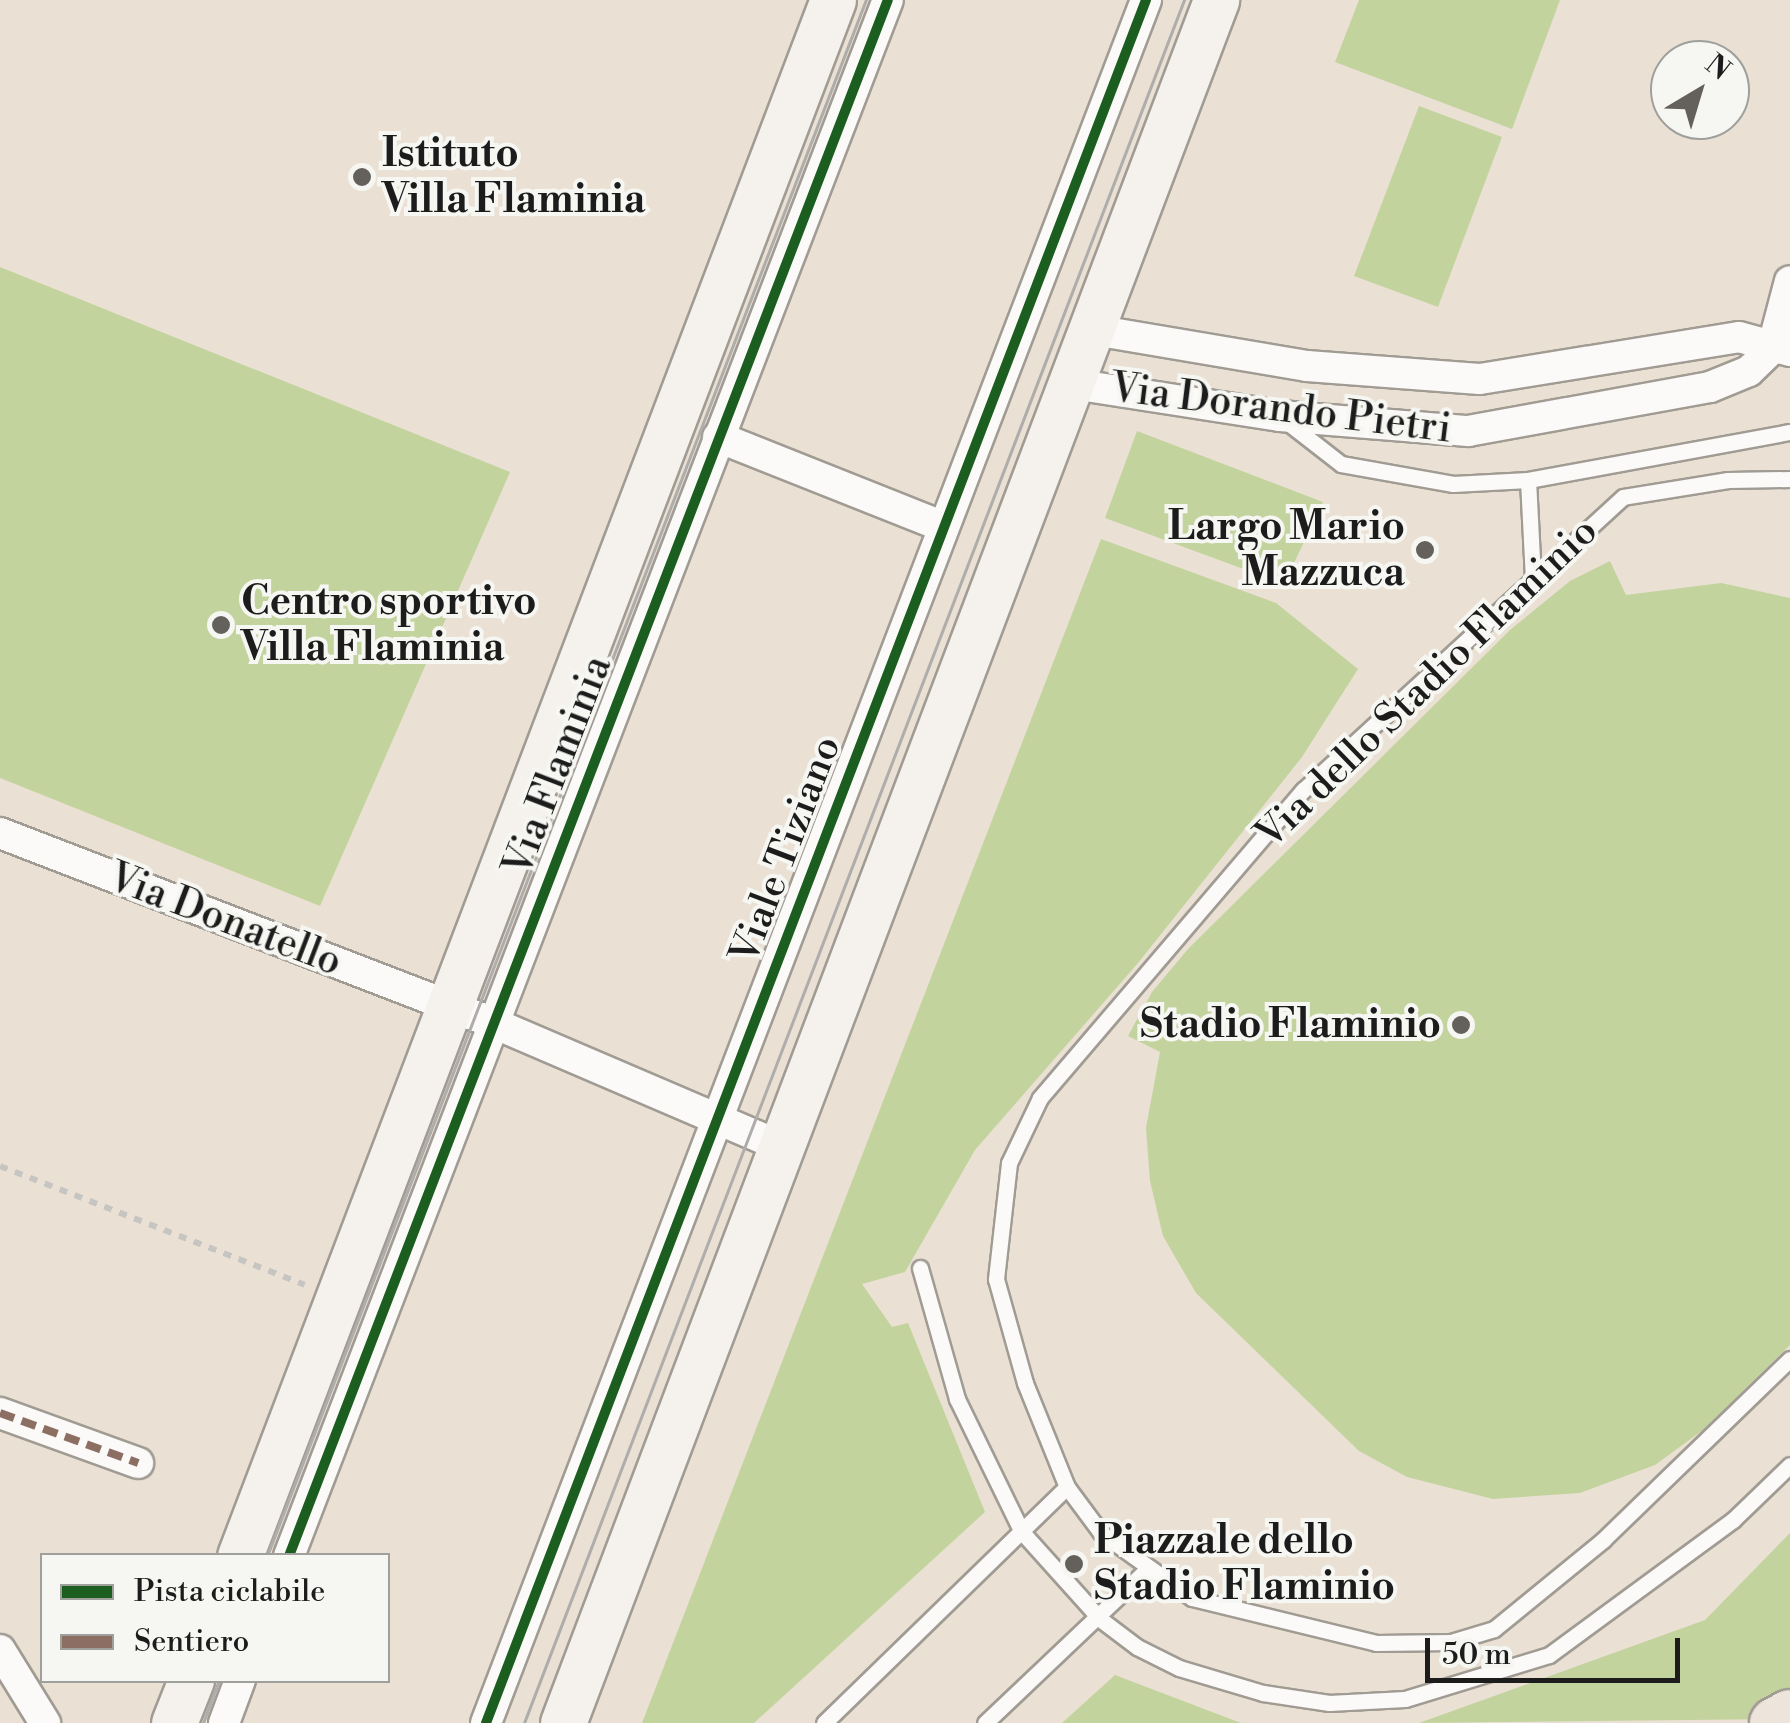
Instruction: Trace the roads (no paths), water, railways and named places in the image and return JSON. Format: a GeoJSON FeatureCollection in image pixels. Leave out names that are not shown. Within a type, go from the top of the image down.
{"type":"FeatureCollection","features":[{"type":"Feature","properties":{"kind":"main road"},"geometry":{"type":"LineString","coordinates":[[1775,1723],[1790,1715]]}},
{"type":"Feature","properties":{"kind":"street","name":"Via Flaminia"},"geometry":{"type":"LineString","coordinates":[[241,1553],[833,0]]}},
{"type":"Feature","properties":{"kind":"street","name":"Via Flaminia"},"geometry":{"type":"LineString","coordinates":[[289,1553],[888,0]]}},
{"type":"Feature","properties":{"kind":"street","name":"Viale Tiziano"},"geometry":{"type":"LineString","coordinates":[[486,1723],[1146,0]]}},
{"type":"Feature","properties":{"kind":"street"},"geometry":{"type":"LineString","coordinates":[[563,1723],[1216,0]]}},
{"type":"Feature","properties":{"kind":"street"},"geometry":{"type":"LineString","coordinates":[[1781,350],[1790,281]]}},
{"type":"Feature","properties":{"kind":"street","name":"Via Dorando Pietri"},"geometry":{"type":"LineString","coordinates":[[1094,330],[1307,366],[1499,378],[1739,337],[1781,350]]}},
{"type":"Feature","properties":{"kind":"street","name":"Via Dorando Pietri"},"geometry":{"type":"LineString","coordinates":[[1073,384],[1280,416],[1436,431],[1537,424],[1675,396],[1740,376],[1781,350]]}},
{"type":"Feature","properties":{"kind":"street"},"geometry":{"type":"LineString","coordinates":[[1436,431],[1441,376]]}},
{"type":"Feature","properties":{"kind":"street"},"geometry":{"type":"LineString","coordinates":[[718,437],[942,526]]}},
{"type":"Feature","properties":{"kind":"street","name":"Via Donatello"},"geometry":{"type":"LineString","coordinates":[[0,833],[491,1022],[783,1146]]}},
{"type":"Feature","properties":{"kind":"street"},"geometry":{"type":"LineString","coordinates":[[0,1412],[138,1463]]}},
{"type":"Feature","properties":{"kind":"street"},"geometry":{"type":"LineString","coordinates":[[0,1650],[46,1723]]}},
{"type":"Feature","properties":{"kind":"street"},"geometry":{"type":"LineString","coordinates":[[174,1723],[190,1683]]}},
{"type":"Feature","properties":{"kind":"street"},"geometry":{"type":"LineString","coordinates":[[224,1723],[239,1683]]}},
{"type":"Feature","properties":{"kind":"lane","name":"Via dello Stadio Flaminio"},"geometry":{"type":"LineString","coordinates":[[1280,416],[1327,457],[1370,473],[1452,484],[1528,480],[1790,432]]}},
{"type":"Feature","properties":{"kind":"lane"},"geometry":{"type":"LineString","coordinates":[[1528,480],[1533,579]]}},
{"type":"Feature","properties":{"kind":"lane","name":"Via dello Stadio Flaminio"},"geometry":{"type":"LineString","coordinates":[[1067,1487],[1025,1383],[996,1279],[1009,1164],[1040,1098],[1302,790],[1623,497],[1728,480],[1790,480]]}},
{"type":"Feature","properties":{"kind":"lane"},"geometry":{"type":"LineString","coordinates":[[920,1268],[957,1400],[1022,1532],[1100,1619],[1137,1647],[1228,1685],[1330,1704],[1405,1699],[1549,1655],[1734,1520],[1790,1465]]}},
{"type":"Feature","properties":{"kind":"lane"},"geometry":{"type":"LineString","coordinates":[[824,1723],[1067,1487],[1101,1533],[1146,1570],[1192,1598],[1376,1643],[1451,1642],[1494,1630],[1603,1540],[1790,1359]]}},
{"type":"Feature","properties":{"kind":"lane"},"geometry":{"type":"LineString","coordinates":[[985,1723],[1100,1619],[1146,1570]]}},
{"type":"Feature","properties":{"kind":"tram line"},"geometry":{"type":"LineString","coordinates":[[268,1553],[866,0]]}},
{"type":"Feature","properties":{"kind":"tram line"},"geometry":{"type":"LineString","coordinates":[[524,1723],[1184,0]]}},
{"type":"Feature","properties":{"kind":"tram line"},"geometry":{"type":"LineString","coordinates":[[203,1723],[218,1683]]}},
{"type":"Feature","properties":{"kind":"place","name":"Istituto Villa Flaminia"},"geometry":{"type":"Point","coordinates":[362,177]}},
{"type":"Feature","properties":{"kind":"place","name":"Largo Mario Mazzuca"},"geometry":{"type":"Point","coordinates":[1425,550]}},
{"type":"Feature","properties":{"kind":"place","name":"Centro sportivo Villa Flaminia"},"geometry":{"type":"Point","coordinates":[221,625]}},
{"type":"Feature","properties":{"kind":"place","name":"Stadio Flaminio"},"geometry":{"type":"Point","coordinates":[1461,1025]}},
{"type":"Feature","properties":{"kind":"place","name":"Piazzale dello Stadio Flaminio"},"geometry":{"type":"Point","coordinates":[1074,1564]}}]}
